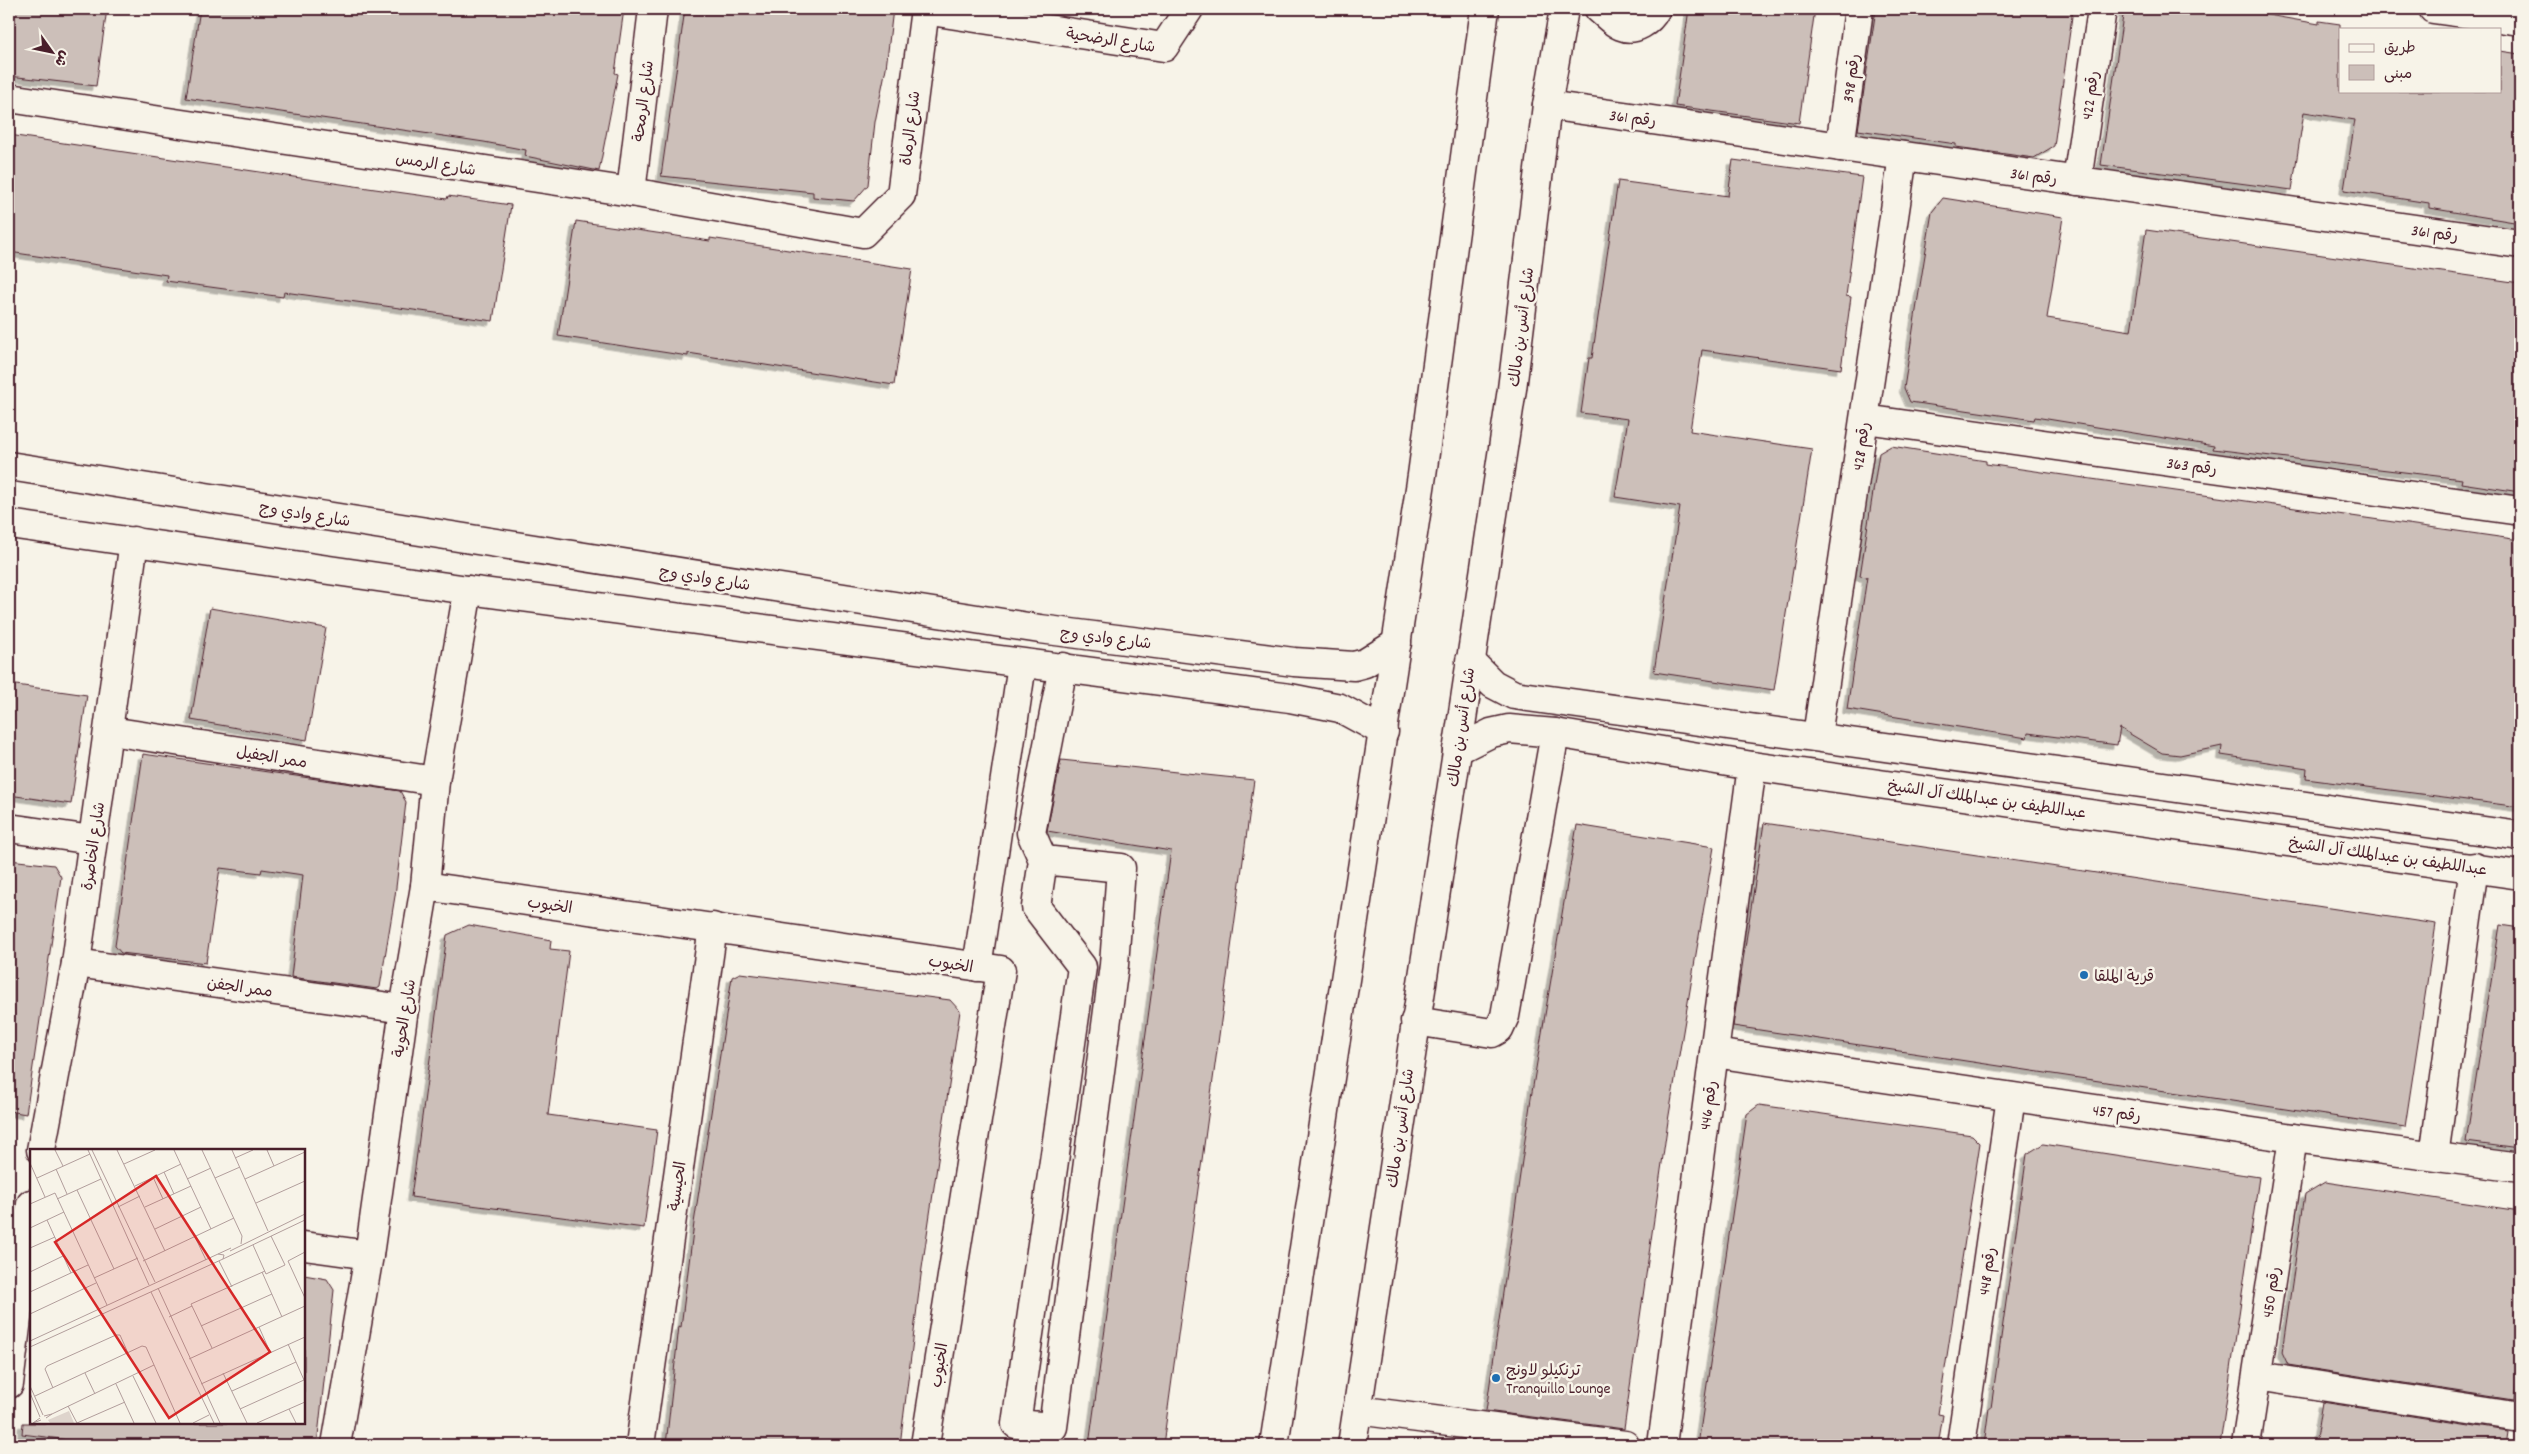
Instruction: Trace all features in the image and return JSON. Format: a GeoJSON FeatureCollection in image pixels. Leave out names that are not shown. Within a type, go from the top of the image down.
{"type":"FeatureCollection","features":[{"type":"Feature","properties":{"kind":"street","name":"شارع الرمحة"},"geometry":{"type":"LineString","coordinates":[[631,192],[653,9]]}},
{"type":"Feature","properties":{"kind":"street","name":"شارع الرضحية"},"geometry":{"type":"LineString","coordinates":[[924,9],[1164,47],[1189,9]]}},
{"type":"Feature","properties":{"kind":"street","name":"شارع الرماة"},"geometry":{"type":"LineString","coordinates":[[863,233],[901,195],[924,9]]}},
{"type":"Feature","properties":{"kind":"street"},"geometry":{"type":"LineString","coordinates":[[1274,1445],[1422,475],[1485,9]]}},
{"type":"Feature","properties":{"kind":"street","name":"شارع أنس بن مالك"},"geometry":{"type":"LineString","coordinates":[[1352,1445],[1512,389],[1547,105],[1564,9]]}},
{"type":"Feature","properties":{"kind":"street"},"geometry":{"type":"LineString","coordinates":[[1599,9],[1620,26],[1634,27],[1644,24],[1656,9]]}},
{"type":"Feature","properties":{"kind":"street","name":"رقم 398"},"geometry":{"type":"LineString","coordinates":[[1840,147],[1859,9]]}},
{"type":"Feature","properties":{"kind":"street","name":"رقم 422"},"geometry":{"type":"LineString","coordinates":[[2077,181],[2102,9]]}},
{"type":"Feature","properties":{"kind":"street"},"geometry":{"type":"LineString","coordinates":[[2433,9],[2520,21]]}},
{"type":"Feature","properties":{"kind":"street","name":"شارع الرمس"},"geometry":{"type":"LineString","coordinates":[[9,98],[631,192],[863,233]]}},
{"type":"Feature","properties":{"kind":"street","name":"رقم 361"},"geometry":{"type":"LineString","coordinates":[[1547,105],[2520,244]]}},
{"type":"Feature","properties":{"kind":"street","name":"رقم 428"},"geometry":{"type":"LineString","coordinates":[[1817,736],[1904,156]]}},
{"type":"Feature","properties":{"kind":"street","name":"رقم 363"},"geometry":{"type":"LineString","coordinates":[[1864,418],[2520,511]]}},
{"type":"Feature","properties":{"kind":"street","name":"شارع وادي وج"},"geometry":{"type":"LineString","coordinates":[[9,466],[1040,629],[1294,662],[1354,666],[1365,663],[1397,643]]}},
{"type":"Feature","properties":{"kind":"street"},"geometry":{"type":"LineString","coordinates":[[9,524],[468,590],[1290,698],[1340,708],[1384,732]]}},
{"type":"Feature","properties":{"kind":"street","name":"شارع الخاصرة"},"geometry":{"type":"LineString","coordinates":[[41,1149],[76,962],[92,840],[110,731],[134,541]]}},
{"type":"Feature","properties":{"kind":"street","name":"شارع الحوية"},"geometry":{"type":"LineString","coordinates":[[336,1445],[369,1255],[404,1009],[425,886],[435,781],[468,590]]}},
{"type":"Feature","properties":{"kind":"street"},"geometry":{"type":"LineString","coordinates":[[1470,661],[1493,684],[1514,695],[1884,745],[2520,836]]}},
{"type":"Feature","properties":{"kind":"street"},"geometry":{"type":"LineString","coordinates":[[1290,698],[1294,662]]}},
{"type":"Feature","properties":{"kind":"street"},"geometry":{"type":"LineString","coordinates":[[977,967],[1022,664]]}},
{"type":"Feature","properties":{"kind":"street"},"geometry":{"type":"LineString","coordinates":[[1043,860],[1121,868],[1114,965],[1053,1426],[1016,1424],[1082,967],[1036,907],[1043,860],[1031,833],[1063,668]]}},
{"type":"Feature","properties":{"kind":"street"},"geometry":{"type":"LineString","coordinates":[[1415,1021],[1492,1033],[1500,1029],[1505,1016],[1564,734],[1558,727],[1556,713],[1562,706],[1578,703]]}},
{"type":"Feature","properties":{"kind":"street","name":"عبداللطيف بن عبدالملك آل الشيخ"},"geometry":{"type":"LineString","coordinates":[[1457,750],[1492,733],[1509,729],[1564,734],[1752,766],[1878,782],[2520,875]]}},
{"type":"Feature","properties":{"kind":"street","name":"ممر الجفيل"},"geometry":{"type":"LineString","coordinates":[[110,731],[435,781]]}},
{"type":"Feature","properties":{"kind":"street"},"geometry":{"type":"LineString","coordinates":[[1878,782],[1884,745]]}},
{"type":"Feature","properties":{"kind":"street","name":"رقم 446"},"geometry":{"type":"LineString","coordinates":[[1662,1445],[1752,766]]}},
{"type":"Feature","properties":{"kind":"street"},"geometry":{"type":"LineString","coordinates":[[9,828],[92,840]]}},
{"type":"Feature","properties":{"kind":"street"},"geometry":{"type":"LineString","coordinates":[[2434,1156],[2474,867]]}},
{"type":"Feature","properties":{"kind":"street","name":"الخبوب"},"geometry":{"type":"LineString","coordinates":[[425,886],[1001,970],[925,1445]]}},
{"type":"Feature","properties":{"kind":"street","name":"الحيسية"},"geometry":{"type":"LineString","coordinates":[[640,1445],[712,927]]}},
{"type":"Feature","properties":{"kind":"street","name":"ممر الجفن"},"geometry":{"type":"LineString","coordinates":[[76,962],[404,1009]]}},
{"type":"Feature","properties":{"kind":"street"},"geometry":{"type":"LineString","coordinates":[[1082,967],[1114,965]]}},
{"type":"Feature","properties":{"kind":"street","name":"رقم 457"},"geometry":{"type":"LineString","coordinates":[[1714,1053],[2293,1138],[2520,1168]]}},
{"type":"Feature","properties":{"kind":"street","name":"رقم 448"},"geometry":{"type":"LineString","coordinates":[[1961,1445],[2011,1096]]}},
{"type":"Feature","properties":{"kind":"street","name":"رقم 450"},"geometry":{"type":"LineString","coordinates":[[2246,1445],[2293,1138]]}},
{"type":"Feature","properties":{"kind":"street"},"geometry":{"type":"LineString","coordinates":[[1057,1143],[1090,1148]]}},
{"type":"Feature","properties":{"kind":"street"},"geometry":{"type":"LineString","coordinates":[[9,1384],[30,1217]]}},
{"type":"Feature","properties":{"kind":"street"},"geometry":{"type":"LineString","coordinates":[[305,1246],[369,1255]]}},
{"type":"Feature","properties":{"kind":"street"},"geometry":{"type":"LineString","coordinates":[[2257,1376],[2520,1417]]}},
{"type":"Feature","properties":{"kind":"street"},"geometry":{"type":"LineString","coordinates":[[1357,1410],[1625,1445]]}},
{"type":"Feature","properties":{"kind":"building"},"geometry":{"type":"Polygon","coordinates":[[[9,9],[107,9],[96,86],[9,76],[9,9]]]}},
{"type":"Feature","properties":{"kind":"building"},"geometry":{"type":"Polygon","coordinates":[[[200,9],[624,9],[615,73],[618,74],[599,171],[525,156],[526,150],[484,142],[186,98],[200,9]]]}},
{"type":"Feature","properties":{"kind":"building"},"geometry":{"type":"Polygon","coordinates":[[[685,9],[893,9],[886,68],[875,122],[868,185],[854,201],[813,197],[813,192],[661,176],[685,9]]]}},
{"type":"Feature","properties":{"kind":"building"},"geometry":{"type":"Polygon","coordinates":[[[1689,9],[1815,9],[1799,123],[1675,106],[1689,9]]]}},
{"type":"Feature","properties":{"kind":"building"},"geometry":{"type":"Polygon","coordinates":[[[1876,9],[2073,9],[2054,146],[2034,158],[1956,147],[1956,144],[1858,130],[1876,9]]]}},
{"type":"Feature","properties":{"kind":"building"},"geometry":{"type":"Polygon","coordinates":[[[2124,9],[2234,9],[2319,24],[2319,21],[2340,24],[2339,92],[2502,92],[2502,51],[2520,54],[2520,223],[2429,208],[2429,203],[2344,190],[2355,120],[2304,112],[2292,190],[2101,165],[2124,9]]]}},
{"type":"Feature","properties":{"kind":"building"},"geometry":{"type":"Polygon","coordinates":[[[9,135],[375,189],[447,199],[448,196],[511,205],[493,321],[284,292],[283,297],[166,281],[167,275],[9,252],[9,135]]]}},
{"type":"Feature","properties":{"kind":"building"},"geometry":{"type":"Polygon","coordinates":[[[1733,160],[1862,177],[1846,296],[1851,297],[1841,369],[1702,350],[1690,431],[1812,449],[1774,690],[1654,672],[1680,507],[1615,497],[1628,419],[1581,413],[1589,358],[1592,358],[1618,181],[1728,196],[1733,160]]]}},
{"type":"Feature","properties":{"kind":"building"},"geometry":{"type":"Polygon","coordinates":[[[1943,198],[2063,217],[2047,318],[2131,331],[2146,230],[2520,283],[2520,492],[2461,483],[2462,479],[2213,449],[2214,446],[2035,417],[2034,420],[1910,402],[1904,388],[1917,304],[1932,212],[1943,198]]]}},
{"type":"Feature","properties":{"kind":"building"},"geometry":{"type":"Polygon","coordinates":[[[576,221],[710,241],[710,238],[912,269],[894,385],[688,353],[688,356],[558,336],[576,221]]]}},
{"type":"Feature","properties":{"kind":"building"},"geometry":{"type":"Polygon","coordinates":[[[1891,446],[1986,461],[1986,464],[2520,540],[2520,807],[2306,779],[2307,768],[2221,755],[2222,746],[2180,755],[2162,753],[2120,728],[2117,745],[2028,733],[2027,738],[1847,709],[1867,577],[1860,576],[1879,453],[1891,446]]]}},
{"type":"Feature","properties":{"kind":"building"},"geometry":{"type":"Polygon","coordinates":[[[210,608],[326,628],[307,740],[191,720],[210,608]]]}},
{"type":"Feature","properties":{"kind":"building"},"geometry":{"type":"Polygon","coordinates":[[[9,684],[87,695],[71,804],[9,795],[9,684]]]}},
{"type":"Feature","properties":{"kind":"building"},"geometry":{"type":"Polygon","coordinates":[[[143,754],[400,791],[406,802],[395,896],[380,987],[377,989],[291,977],[303,875],[262,869],[261,873],[220,868],[206,963],[121,953],[115,946],[143,754]]]}},
{"type":"Feature","properties":{"kind":"building"},"geometry":{"type":"Polygon","coordinates":[[[1061,760],[1254,780],[1163,1445],[1089,1445],[1171,851],[1047,831],[1061,760]]]}},
{"type":"Feature","properties":{"kind":"building","name":"قرية الملقا"},"geometry":{"type":"Polygon","coordinates":[[[1764,823],[2436,924],[2405,1127],[1733,1026],[1764,823]]]}},
{"type":"Feature","properties":{"kind":"building"},"geometry":{"type":"Polygon","coordinates":[[[1577,825],[1714,847],[1668,1121],[1624,1429],[1486,1411],[1531,1098],[1577,825]]]}},
{"type":"Feature","properties":{"kind":"building"},"geometry":{"type":"Polygon","coordinates":[[[9,860],[54,865],[61,877],[26,1114],[9,1111],[9,860]]]}},
{"type":"Feature","properties":{"kind":"building"},"geometry":{"type":"Polygon","coordinates":[[[469,925],[551,940],[550,949],[569,951],[548,1115],[657,1130],[644,1228],[411,1197],[447,935],[469,925]]]}},
{"type":"Feature","properties":{"kind":"building"},"geometry":{"type":"Polygon","coordinates":[[[2500,925],[2520,928],[2520,1149],[2466,1142],[2500,925]]]}},
{"type":"Feature","properties":{"kind":"building"},"geometry":{"type":"Polygon","coordinates":[[[740,973],[950,1000],[960,1011],[921,1275],[900,1445],[666,1445],[679,1326],[681,1327],[694,1223],[732,977],[740,973]]]}},
{"type":"Feature","properties":{"kind":"building"},"geometry":{"type":"Polygon","coordinates":[[[1759,1105],[1972,1135],[1980,1143],[1938,1414],[1943,1415],[1938,1445],[1698,1445],[1747,1114],[1759,1105]]]}},
{"type":"Feature","properties":{"kind":"building"},"geometry":{"type":"Polygon","coordinates":[[[2043,1144],[2259,1177],[2220,1445],[1984,1445],[1989,1408],[1991,1408],[2027,1154],[2043,1144]]]}},
{"type":"Feature","properties":{"kind":"building"},"geometry":{"type":"Polygon","coordinates":[[[2325,1182],[2520,1211],[2520,1347],[2513,1400],[2288,1365],[2282,1352],[2305,1194],[2325,1182]]]}},
{"type":"Feature","properties":{"kind":"building"},"geometry":{"type":"Polygon","coordinates":[[[305,1275],[327,1279],[334,1290],[317,1445],[107,1445],[22,1434],[23,1423],[305,1424],[305,1275]]]}},
{"type":"Feature","properties":{"kind":"building"},"geometry":{"type":"Polygon","coordinates":[[[2322,1402],[2508,1431],[2506,1445],[2315,1445],[2322,1402]]]}},
{"type":"Feature","properties":{"kind":"place","name":"قرية الملقا"},"geometry":{"type":"Point","coordinates":[2084,975]}},
{"type":"Feature","properties":{"kind":"place","name":"ترنكيلو لاونج Tranquillo Lounge"},"geometry":{"type":"Point","coordinates":[1496,1378]}}]}
